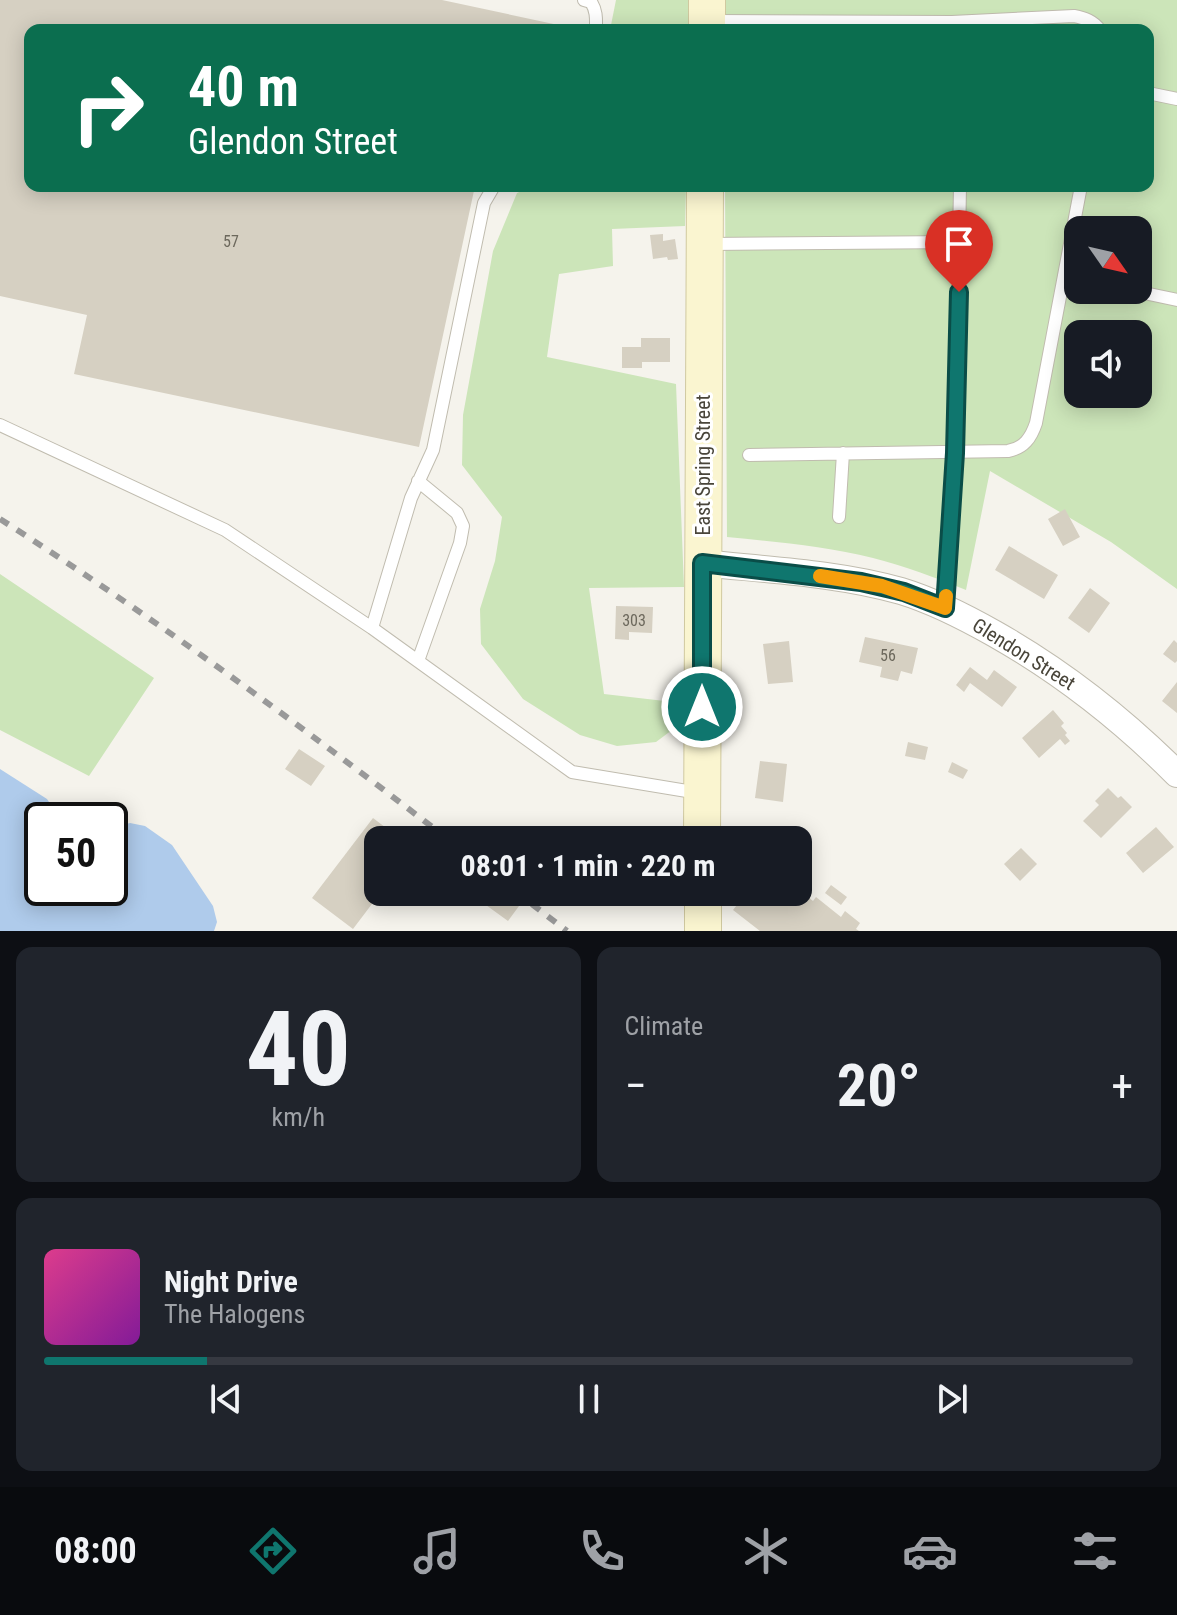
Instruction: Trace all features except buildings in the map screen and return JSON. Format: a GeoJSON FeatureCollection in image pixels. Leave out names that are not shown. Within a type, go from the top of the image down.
{"type":"FeatureCollection","features":[{"type":"Feature","properties":{"kind":"main road","name":"East Spring Street"},"geometry":{"type":"LineString","coordinates":[[702,826],[705,192]]}},
{"type":"Feature","properties":{"kind":"main road"},"geometry":{"type":"LineString","coordinates":[[703,906],[703,931]]}},
{"type":"Feature","properties":{"kind":"street","name":"Glendon Street"},"geometry":{"type":"LineString","coordinates":[[702,563],[861,582],[904,592],[945,608],[1006,640],[1075,686],[1131,730],[1177,774]]}},
{"type":"Feature","properties":{"kind":"lane"},"geometry":{"type":"LineString","coordinates":[[584,0],[595,7],[596,24]]}},
{"type":"Feature","properties":{"kind":"lane"},"geometry":{"type":"LineString","coordinates":[[977,24],[1074,16],[1086,18],[1095,24]]}},
{"type":"Feature","properties":{"kind":"lane"},"geometry":{"type":"LineString","coordinates":[[707,17],[898,24]]}},
{"type":"Feature","properties":{"kind":"lane"},"geometry":{"type":"LineString","coordinates":[[1154,94],[1177,99]]}},
{"type":"Feature","properties":{"kind":"lane"},"geometry":{"type":"LineString","coordinates":[[372,628],[411,498],[433,450],[484,203],[490,192]]}},
{"type":"Feature","properties":{"kind":"lane"},"geometry":{"type":"LineString","coordinates":[[945,608],[959,343],[960,192]]}},
{"type":"Feature","properties":{"kind":"lane"},"geometry":{"type":"LineString","coordinates":[[749,455],[955,453],[1017,450],[1026,443],[1032,435],[1080,192]]}},
{"type":"Feature","properties":{"kind":"lane"},"geometry":{"type":"LineString","coordinates":[[705,244],[959,242]]}},
{"type":"Feature","properties":{"kind":"lane"},"geometry":{"type":"LineString","coordinates":[[1152,295],[1177,300]]}},
{"type":"Feature","properties":{"kind":"lane"},"geometry":{"type":"LineString","coordinates":[[0,425],[225,530],[372,628],[572,772],[702,793]]}},
{"type":"Feature","properties":{"kind":"lane"},"geometry":{"type":"LineString","coordinates":[[839,517],[843,453]]}},
{"type":"Feature","properties":{"kind":"lane"},"geometry":{"type":"LineString","coordinates":[[418,481],[457,513],[463,526],[460,543],[418,661]]}},
{"type":"Feature","properties":{"kind":"green space"},"geometry":{"type":"Polygon","coordinates":[[[616,0],[691,0],[691,24],[611,24],[616,0]]]}},
{"type":"Feature","properties":{"kind":"green space"},"geometry":{"type":"Polygon","coordinates":[[[724,0],[1177,0],[1177,589],[1111,542],[990,471],[966,590],[885,561],[800,545],[727,537],[725,192],[1154,192],[1154,24],[724,24],[724,0]]]}},
{"type":"Feature","properties":{"kind":"green space"},"geometry":{"type":"Polygon","coordinates":[[[686,192],[685,226],[612,229],[613,266],[559,274],[547,357],[676,384],[684,587],[589,588],[604,694],[682,703],[680,724],[656,742],[617,746],[580,735],[523,699],[481,644],[480,609],[495,561],[502,517],[462,465],[463,415],[493,251],[517,193],[686,192]]]}},
{"type":"Feature","properties":{"kind":"green space"},"geometry":{"type":"Polygon","coordinates":[[[0,574],[154,678],[89,776],[0,730],[0,574]]]}},
{"type":"Feature","properties":{"kind":"water"},"geometry":{"type":"Polygon","coordinates":[[[0,769],[49,802],[24,802],[24,906],[128,906],[130,823],[145,826],[172,845],[213,906],[217,922],[214,931],[0,931],[0,769]]]}},
{"type":"Feature","properties":{"kind":"railway"},"geometry":{"type":"LineString","coordinates":[[0,519],[228,674],[431,826]]}},
{"type":"Feature","properties":{"kind":"railway"},"geometry":{"type":"LineString","coordinates":[[534,906],[567,931]]}},
{"type":"Feature","properties":{"kind":"slow traffic"},"geometry":{"type":"LineString","coordinates":[[820,576],[882,586],[945,608],[946,596]]}},
{"type":"Feature","properties":{"kind":"route"},"geometry":{"type":"LineString","coordinates":[[702,707],[702,563],[861,582],[904,592],[945,608],[955,453],[959,292]]}}]}
